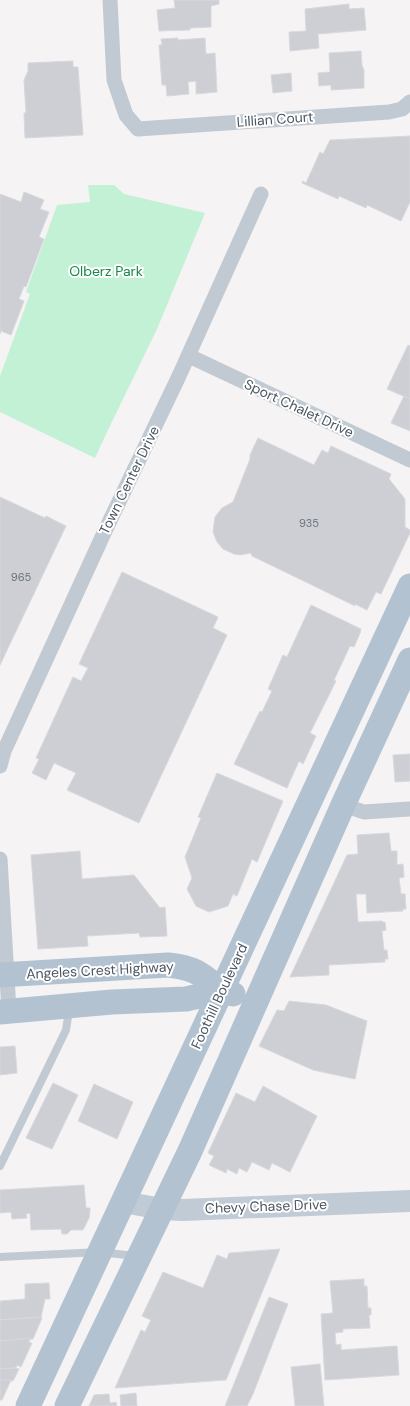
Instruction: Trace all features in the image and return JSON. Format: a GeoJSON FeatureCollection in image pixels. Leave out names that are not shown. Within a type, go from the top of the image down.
{"type":"FeatureCollection","features":[{"type":"Feature","properties":{"kind":"main road","name":"Foothill Boulevard"},"geometry":{"type":"LineString","coordinates":[[28,1406],[410,586]]}},
{"type":"Feature","properties":{"kind":"main road"},"geometry":{"type":"LineString","coordinates":[[67,1406],[162,1209],[228,1066],[256,999],[410,660]]}},
{"type":"Feature","properties":{"kind":"main road"},"geometry":{"type":"LineString","coordinates":[[314,793],[343,805]]}},
{"type":"Feature","properties":{"kind":"main road","name":"Angeles Crest Highway"},"geometry":{"type":"LineString","coordinates":[[3,975],[168,965],[183,966],[199,972],[222,991]]}},
{"type":"Feature","properties":{"kind":"main road","name":"Angeles Crest Highway"},"geometry":{"type":"LineString","coordinates":[[4,1012],[70,1005],[186,999],[222,991],[256,999]]}},
{"type":"Feature","properties":{"kind":"main road","name":"Chevy Chase Drive"},"geometry":{"type":"LineString","coordinates":[[123,1202],[162,1209],[183,1210],[410,1201]]}},
{"type":"Feature","properties":{"kind":"street","name":"Lillian Court"},"geometry":{"type":"LineString","coordinates":[[110,0],[114,80],[126,115],[138,129],[389,112],[402,109],[410,102]]}},
{"type":"Feature","properties":{"kind":"street","name":"Town Center Drive"},"geometry":{"type":"LineString","coordinates":[[0,766],[4,751],[43,663],[189,356],[261,194]]}},
{"type":"Feature","properties":{"kind":"street","name":"Sport Chalet Drive"},"geometry":{"type":"LineString","coordinates":[[189,356],[410,460]]}},
{"type":"Feature","properties":{"kind":"street"},"geometry":{"type":"LineString","coordinates":[[343,805],[364,812],[410,809]]}},
{"type":"Feature","properties":{"kind":"street"},"geometry":{"type":"LineString","coordinates":[[0,859],[4,1012]]}},
{"type":"Feature","properties":{"kind":"lane"},"geometry":{"type":"LineString","coordinates":[[0,1166],[66,1030],[70,1005]]}},
{"type":"Feature","properties":{"kind":"lane"},"geometry":{"type":"LineString","coordinates":[[0,1257],[100,1252],[139,1257]]}},
{"type":"Feature","properties":{"kind":"green space","name":"Olberz Park"},"geometry":{"type":"Polygon","coordinates":[[[88,185],[114,185],[124,194],[205,213],[157,329],[95,458],[0,412],[0,376],[30,294],[26,292],[57,205],[90,202],[88,185]]]}},
{"type":"Feature","properties":{"kind":"building"},"geometry":{"type":"Polygon","coordinates":[[[174,0],[219,0],[219,4],[211,6],[211,27],[159,31],[157,10],[175,8],[174,0]]]}},
{"type":"Feature","properties":{"kind":"building"},"geometry":{"type":"Polygon","coordinates":[[[349,4],[349,9],[364,8],[366,30],[318,34],[319,48],[290,51],[289,32],[306,31],[305,9],[349,4]]]}},
{"type":"Feature","properties":{"kind":"building"},"geometry":{"type":"Polygon","coordinates":[[[178,38],[178,40],[205,38],[206,54],[215,53],[217,92],[196,94],[196,81],[188,82],[189,94],[167,96],[166,85],[162,85],[159,45],[162,45],[161,39],[178,38]]]}},
{"type":"Feature","properties":{"kind":"building"},"geometry":{"type":"Polygon","coordinates":[[[361,51],[364,88],[331,90],[331,85],[319,86],[318,73],[330,72],[329,53],[361,51]]]}},
{"type":"Feature","properties":{"kind":"building"},"geometry":{"type":"Polygon","coordinates":[[[73,61],[73,67],[78,67],[83,135],[25,138],[24,80],[28,71],[28,63],[73,61]]]}},
{"type":"Feature","properties":{"kind":"building"},"geometry":{"type":"Polygon","coordinates":[[[291,73],[292,91],[273,93],[271,75],[291,73]]]}},
{"type":"Feature","properties":{"kind":"building"},"geometry":{"type":"Polygon","coordinates":[[[410,136],[410,202],[401,221],[367,205],[366,208],[339,196],[338,199],[302,183],[303,181],[306,183],[320,152],[323,154],[330,140],[410,136]]]}},
{"type":"Feature","properties":{"kind":"building"},"geometry":{"type":"Polygon","coordinates":[[[24,192],[44,200],[40,209],[49,212],[39,237],[44,239],[26,287],[24,286],[19,299],[24,301],[11,335],[1,331],[0,334],[0,194],[21,202],[24,192]]]}},
{"type":"Feature","properties":{"kind":"building"},"geometry":{"type":"Polygon","coordinates":[[[408,345],[410,346],[410,399],[387,389],[408,345]]]}},
{"type":"Feature","properties":{"kind":"building"},"geometry":{"type":"Polygon","coordinates":[[[404,396],[410,399],[410,431],[391,423],[404,396]]]}},
{"type":"Feature","properties":{"kind":"building"},"geometry":{"type":"Polygon","coordinates":[[[258,438],[314,465],[322,450],[328,453],[331,446],[391,474],[389,479],[405,499],[405,527],[410,530],[410,533],[381,594],[376,592],[367,610],[252,556],[251,553],[234,554],[223,549],[217,542],[213,532],[215,517],[222,508],[233,502],[258,438]]]}},
{"type":"Feature","properties":{"kind":"building"},"geometry":{"type":"Polygon","coordinates":[[[0,497],[66,526],[0,665],[0,497]]]}},
{"type":"Feature","properties":{"kind":"building"},"geometry":{"type":"Polygon","coordinates":[[[122,572],[218,617],[213,628],[227,635],[139,823],[67,790],[76,773],[54,763],[46,780],[32,773],[39,759],[36,758],[73,677],[81,681],[88,668],[79,664],[122,572]]]}},
{"type":"Feature","properties":{"kind":"building"},"geometry":{"type":"Polygon","coordinates":[[[311,605],[361,629],[361,631],[354,647],[350,646],[334,680],[336,681],[310,733],[316,736],[303,764],[299,761],[287,788],[234,764],[272,691],[268,689],[283,655],[287,657],[311,605]]]}},
{"type":"Feature","properties":{"kind":"building"},"geometry":{"type":"Polygon","coordinates":[[[410,754],[410,781],[395,782],[393,755],[410,754]]]}},
{"type":"Feature","properties":{"kind":"building"},"geometry":{"type":"Polygon","coordinates":[[[217,773],[283,801],[257,862],[252,859],[237,896],[233,894],[228,906],[209,912],[196,906],[187,889],[192,878],[185,857],[201,818],[198,817],[217,773]]]}},
{"type":"Feature","properties":{"kind":"building"},"geometry":{"type":"Polygon","coordinates":[[[389,833],[391,851],[397,851],[397,865],[403,864],[404,877],[399,878],[401,894],[405,894],[406,909],[403,909],[403,911],[367,913],[366,894],[356,894],[358,922],[385,922],[386,930],[382,931],[384,950],[387,950],[388,959],[385,959],[385,962],[329,965],[329,975],[290,977],[347,855],[358,854],[357,835],[389,833]]]}},
{"type":"Feature","properties":{"kind":"building"},"geometry":{"type":"Polygon","coordinates":[[[80,851],[82,879],[134,875],[160,908],[165,907],[167,936],[140,937],[139,933],[87,936],[88,946],[38,949],[31,855],[80,851]]]}},
{"type":"Feature","properties":{"kind":"building"},"geometry":{"type":"Polygon","coordinates":[[[289,1001],[326,1005],[367,1021],[355,1079],[313,1070],[259,1046],[277,1010],[284,1011],[289,1001]]]}},
{"type":"Feature","properties":{"kind":"building"},"geometry":{"type":"Polygon","coordinates":[[[15,1046],[17,1073],[0,1075],[0,1047],[15,1046]]]}},
{"type":"Feature","properties":{"kind":"building"},"geometry":{"type":"Polygon","coordinates":[[[53,1083],[78,1095],[52,1149],[26,1138],[53,1083]]]}},
{"type":"Feature","properties":{"kind":"building"},"geometry":{"type":"Polygon","coordinates":[[[94,1084],[133,1102],[117,1139],[78,1121],[94,1084]]]}},
{"type":"Feature","properties":{"kind":"building"},"geometry":{"type":"Polygon","coordinates":[[[263,1086],[317,1116],[290,1172],[272,1163],[269,1170],[252,1162],[247,1172],[239,1168],[237,1174],[227,1169],[226,1173],[209,1165],[214,1156],[208,1153],[236,1093],[255,1102],[263,1086]]]}},
{"type":"Feature","properties":{"kind":"building"},"geometry":{"type":"Polygon","coordinates":[[[84,1185],[86,1208],[90,1208],[90,1211],[83,1230],[71,1230],[67,1234],[62,1234],[61,1229],[31,1230],[30,1213],[26,1214],[27,1218],[12,1219],[11,1212],[0,1213],[0,1190],[84,1185]]]}},
{"type":"Feature","properties":{"kind":"building"},"geometry":{"type":"Polygon","coordinates":[[[280,1249],[226,1380],[115,1388],[141,1330],[145,1332],[151,1320],[142,1316],[163,1272],[203,1288],[217,1255],[227,1259],[229,1253],[280,1249]]]}},
{"type":"Feature","properties":{"kind":"building"},"geometry":{"type":"Polygon","coordinates":[[[364,1279],[364,1286],[367,1286],[368,1308],[371,1308],[371,1315],[369,1315],[370,1328],[343,1329],[343,1332],[335,1333],[336,1345],[341,1344],[341,1350],[397,1346],[399,1375],[325,1380],[321,1314],[333,1313],[330,1281],[364,1279]]]}},
{"type":"Feature","properties":{"kind":"building"},"geometry":{"type":"Polygon","coordinates":[[[49,1283],[50,1299],[45,1299],[41,1317],[0,1320],[0,1301],[25,1299],[25,1284],[49,1283]]]}},
{"type":"Feature","properties":{"kind":"building"},"geometry":{"type":"Polygon","coordinates":[[[269,1297],[288,1304],[253,1394],[247,1406],[225,1406],[269,1297]]]}},
{"type":"Feature","properties":{"kind":"building"},"geometry":{"type":"Polygon","coordinates":[[[41,1317],[33,1339],[0,1341],[0,1320],[41,1317]]]}},
{"type":"Feature","properties":{"kind":"building"},"geometry":{"type":"Polygon","coordinates":[[[30,1338],[29,1342],[32,1343],[21,1367],[17,1365],[16,1368],[0,1369],[0,1341],[30,1338]]]}},
{"type":"Feature","properties":{"kind":"building"},"geometry":{"type":"Polygon","coordinates":[[[320,1364],[324,1406],[295,1406],[291,1367],[320,1364]]]}},
{"type":"Feature","properties":{"kind":"building"},"geometry":{"type":"Polygon","coordinates":[[[0,1369],[19,1369],[13,1381],[0,1380],[0,1369]]]}},
{"type":"Feature","properties":{"kind":"building"},"geometry":{"type":"Polygon","coordinates":[[[0,1380],[11,1380],[2,1400],[0,1400],[0,1380]]]}},
{"type":"Feature","properties":{"kind":"building"},"geometry":{"type":"Polygon","coordinates":[[[136,1393],[137,1406],[121,1406],[120,1395],[136,1393]]]}},
{"type":"Feature","properties":{"kind":"building"},"geometry":{"type":"Polygon","coordinates":[[[109,1394],[110,1403],[116,1402],[117,1406],[89,1406],[94,1395],[109,1394]]]}}]}
